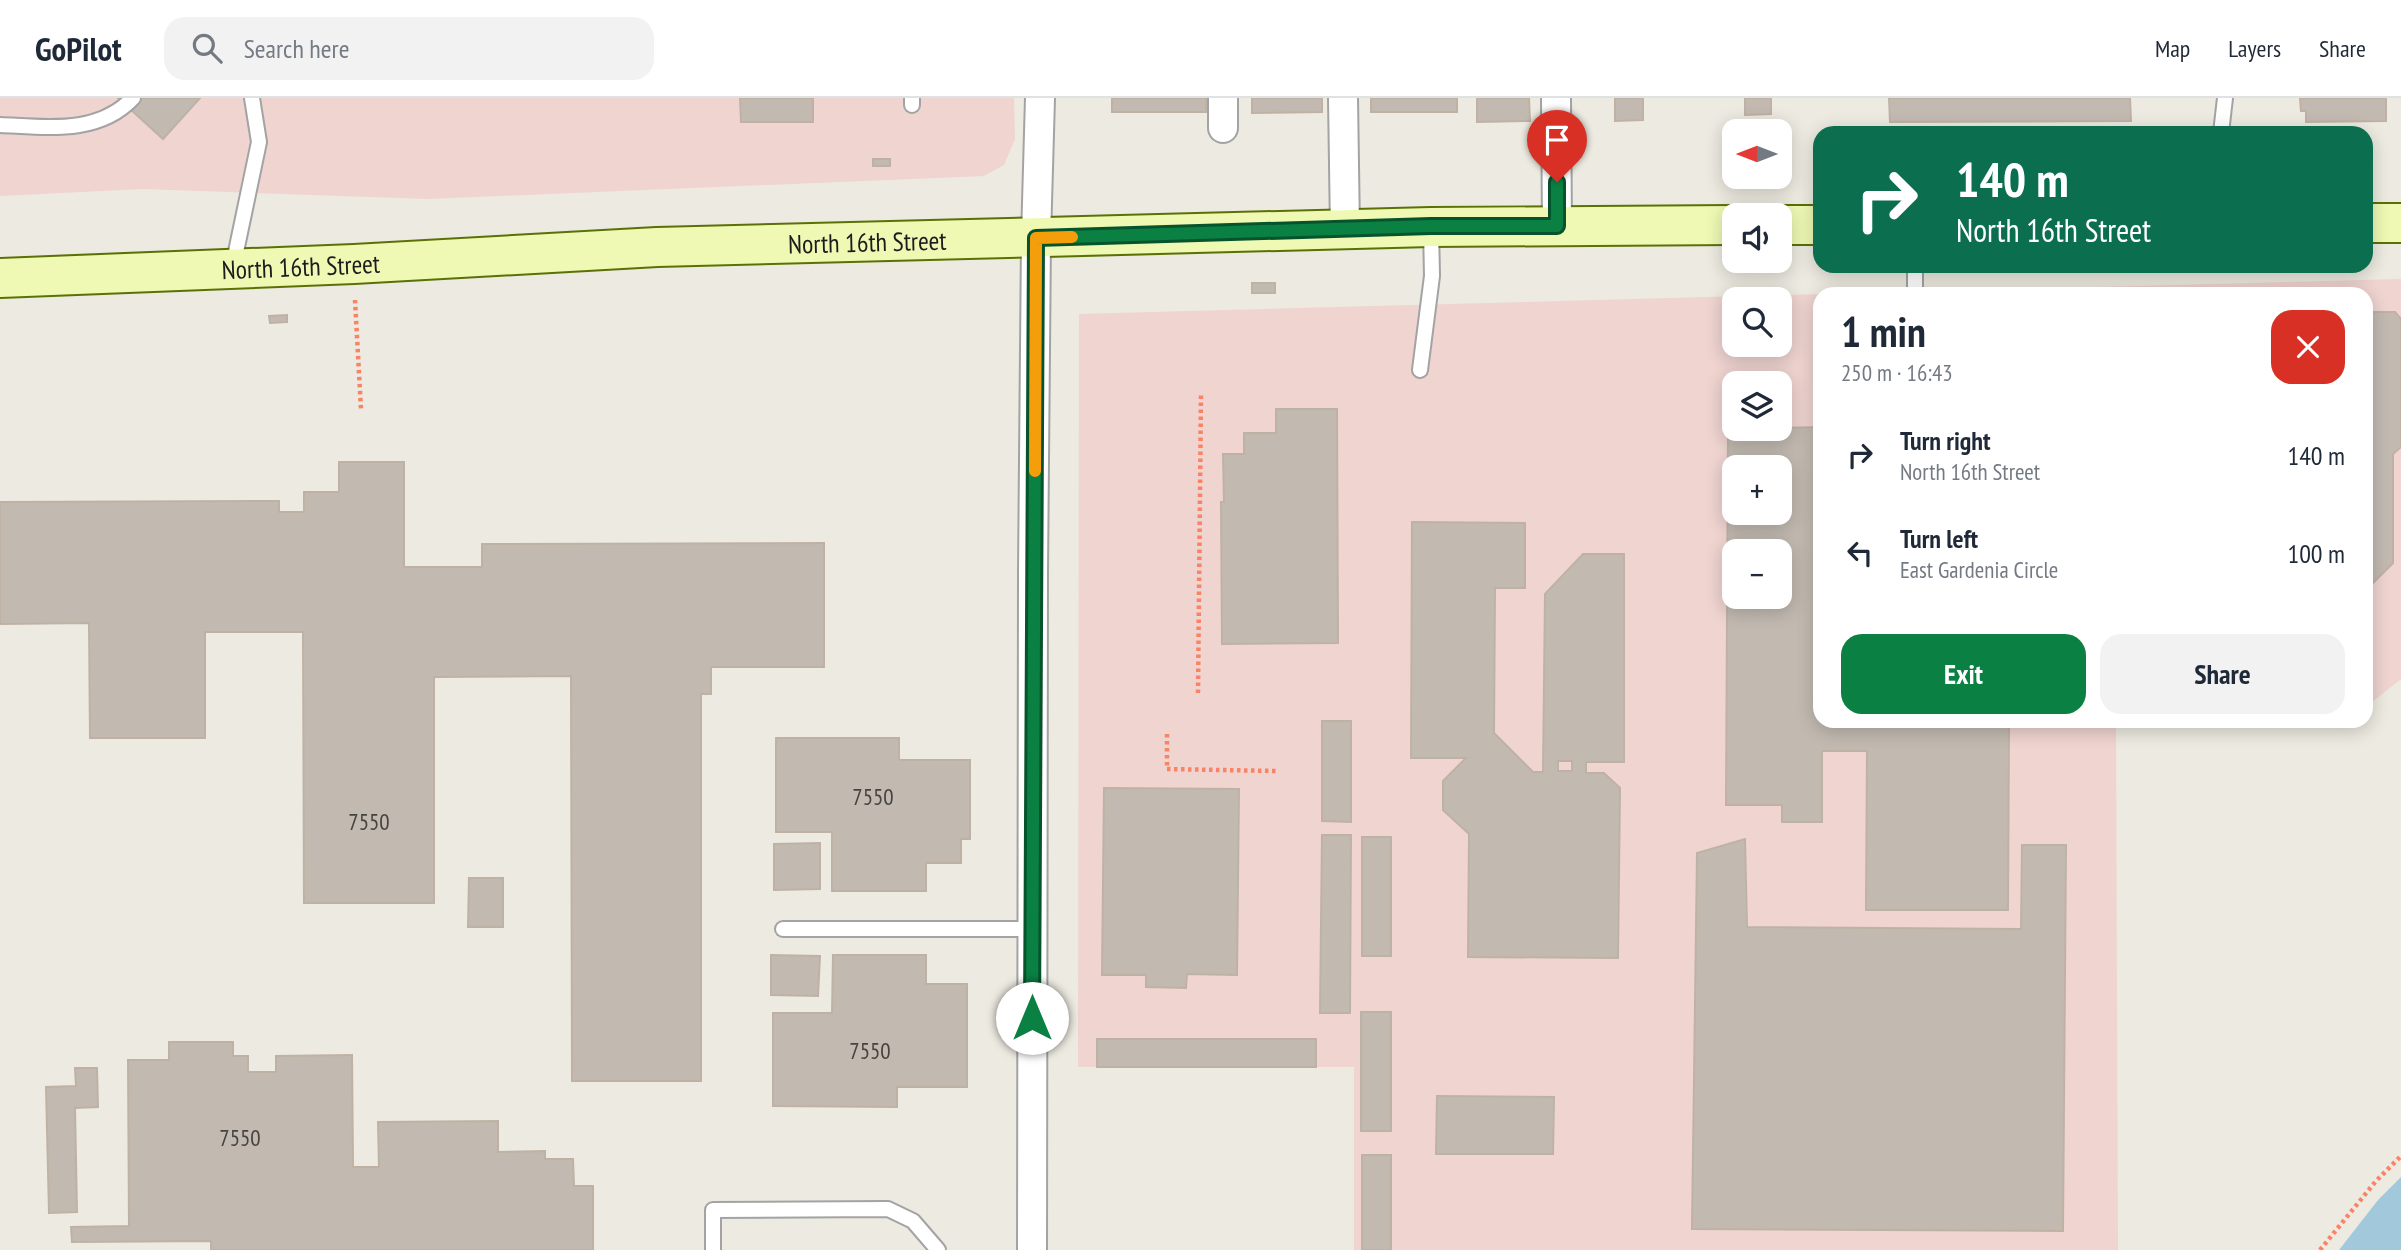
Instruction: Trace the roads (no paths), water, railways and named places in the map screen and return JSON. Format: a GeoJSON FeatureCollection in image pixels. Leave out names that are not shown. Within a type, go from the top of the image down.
{"type":"FeatureCollection","features":[{"type":"Feature","properties":{"kind":"main road"},"geometry":{"type":"LineString","coordinates":[[2373,223],[2401,223]]}},
{"type":"Feature","properties":{"kind":"main road","name":"North 16th Street"},"geometry":{"type":"LineString","coordinates":[[0,278],[354,264],[657,247],[1431,226],[1722,225]]}},
{"type":"Feature","properties":{"kind":"main road"},"geometry":{"type":"LineString","coordinates":[[1792,225],[1813,225]]}},
{"type":"Feature","properties":{"kind":"street"},"geometry":{"type":"LineString","coordinates":[[1032,1250],[1036,238],[1040,98]]}},
{"type":"Feature","properties":{"kind":"street"},"geometry":{"type":"LineString","coordinates":[[1223,98],[1223,128]]}},
{"type":"Feature","properties":{"kind":"street"},"geometry":{"type":"LineString","coordinates":[[1343,98],[1345,230]]}},
{"type":"Feature","properties":{"kind":"street"},"geometry":{"type":"LineString","coordinates":[[1556,98],[1557,226]]}},
{"type":"Feature","properties":{"kind":"lane"},"geometry":{"type":"LineString","coordinates":[[0,125],[70,128],[114,114],[133,98]]}},
{"type":"Feature","properties":{"kind":"lane"},"geometry":{"type":"LineString","coordinates":[[232,267],[259,142],[252,98]]}},
{"type":"Feature","properties":{"kind":"lane"},"geometry":{"type":"LineString","coordinates":[[2222,126],[2225,98]]}},
{"type":"Feature","properties":{"kind":"lane"},"geometry":{"type":"LineString","coordinates":[[1420,370],[1432,276],[1431,226]]}},
{"type":"Feature","properties":{"kind":"lane"},"geometry":{"type":"LineString","coordinates":[[783,929],[1032,929]]}},
{"type":"Feature","properties":{"kind":"lane"},"geometry":{"type":"LineString","coordinates":[[713,1250],[713,1210],[888,1209],[913,1221],[937,1250]]}},
{"type":"Feature","properties":{"kind":"water"},"geometry":{"type":"Polygon","coordinates":[[[2401,1177],[2401,1250],[2339,1250],[2378,1200],[2401,1177]]]}}]}
